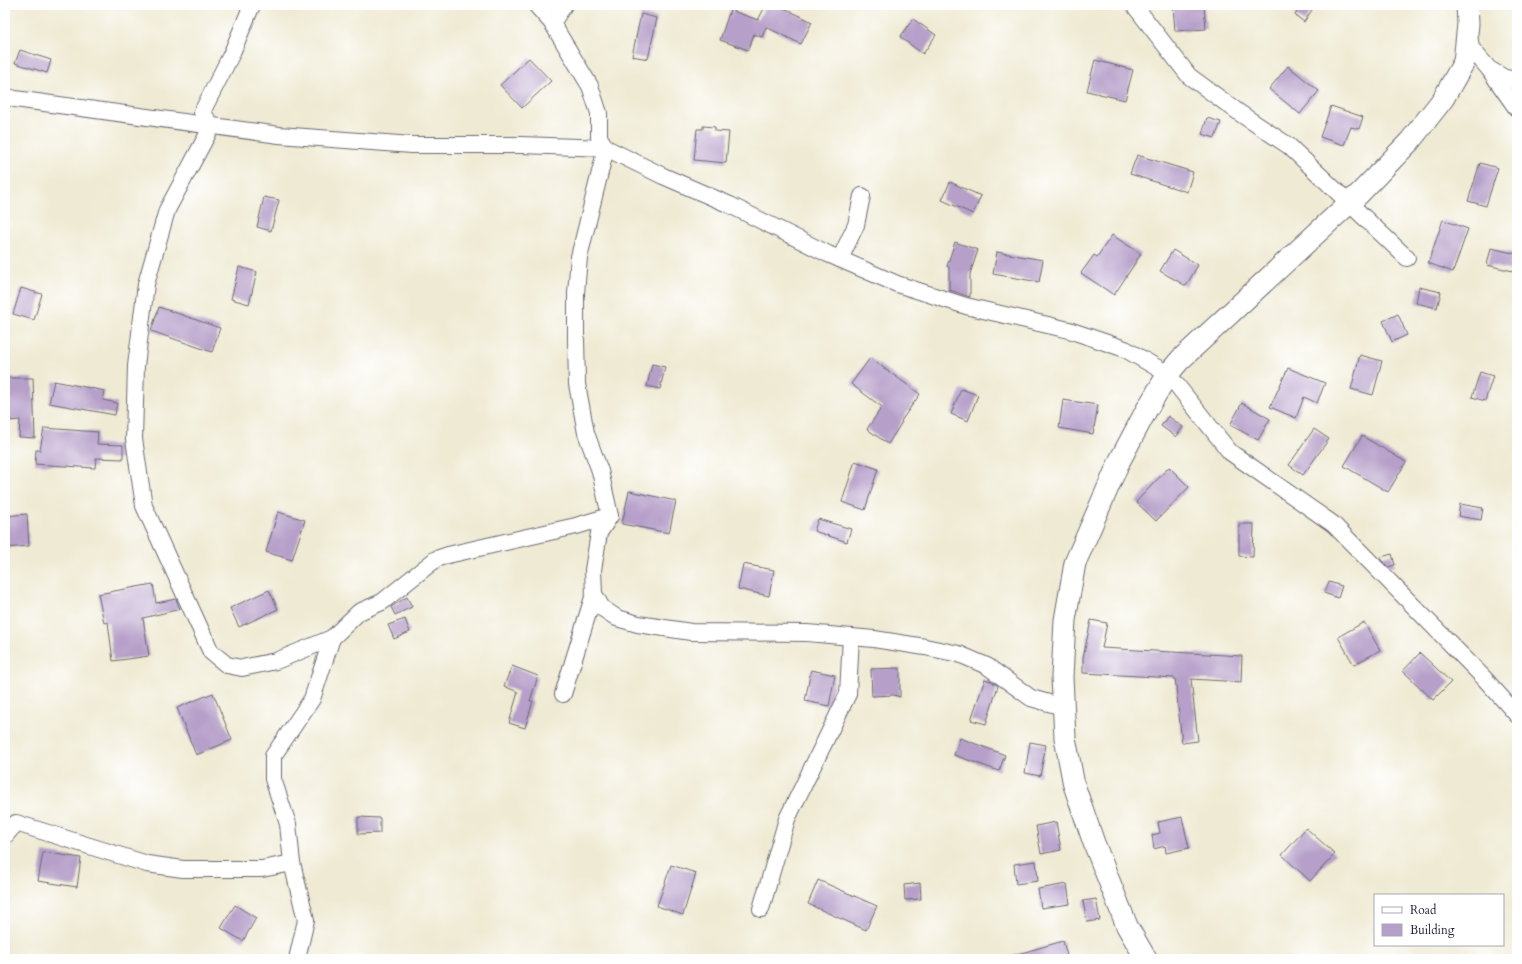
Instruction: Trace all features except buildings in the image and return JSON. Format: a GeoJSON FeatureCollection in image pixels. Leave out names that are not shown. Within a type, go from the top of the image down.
{"type":"FeatureCollection","features":[{"type":"Feature","properties":{"kind":"street"},"geometry":{"type":"LineString","coordinates":[[212,126],[202,112],[231,56],[252,5]]}},
{"type":"Feature","properties":{"kind":"street"},"geometry":{"type":"LineString","coordinates":[[536,5],[552,23],[590,86],[599,113],[599,137],[606,148],[579,257],[576,293],[576,340],[577,384],[586,433],[600,471],[610,516],[599,533],[593,570],[594,594],[562,694]]}},
{"type":"Feature","properties":{"kind":"street"},"geometry":{"type":"LineString","coordinates":[[552,23],[564,5]]}},
{"type":"Feature","properties":{"kind":"street"},"geometry":{"type":"LineString","coordinates":[[1134,5],[1189,76],[1241,114],[1289,146],[1407,258]]}},
{"type":"Feature","properties":{"kind":"street"},"geometry":{"type":"LineString","coordinates":[[1146,959],[1127,926],[1094,843],[1074,785],[1065,738],[1062,677],[1065,620],[1074,563],[1120,460],[1147,409],[1168,374],[1180,360],[1360,193],[1410,141],[1443,99],[1464,62],[1468,14]]}},
{"type":"Feature","properties":{"kind":"street"},"geometry":{"type":"LineString","coordinates":[[1468,14],[1471,48],[1489,69],[1517,109]]}},
{"type":"Feature","properties":{"kind":"street"},"geometry":{"type":"LineString","coordinates":[[1489,69],[1505,78],[1517,80]]}},
{"type":"Feature","properties":{"kind":"street"},"geometry":{"type":"LineString","coordinates":[[5,96],[15,99],[279,135],[412,145],[521,145],[606,148],[663,176],[730,205],[840,259],[897,284],[959,303],[1069,330],[1125,349],[1168,374],[1230,452],[1333,524],[1484,678],[1517,715]]}},
{"type":"Feature","properties":{"kind":"street"},"geometry":{"type":"LineString","coordinates":[[212,126],[167,210],[146,284],[136,366],[134,439],[144,506],[211,652],[227,665],[242,668],[276,661],[332,638],[359,612],[382,602],[436,559],[576,526],[610,516]]}},
{"type":"Feature","properties":{"kind":"street"},"geometry":{"type":"LineString","coordinates":[[840,259],[856,225],[862,196]]}},
{"type":"Feature","properties":{"kind":"street"},"geometry":{"type":"LineString","coordinates":[[594,594],[602,608],[617,618],[638,624],[691,632],[806,633],[851,637],[926,647],[959,654],[987,666],[1030,698],[1063,707]]}},
{"type":"Feature","properties":{"kind":"street"},"geometry":{"type":"LineString","coordinates":[[761,909],[787,819],[848,694],[851,637]]}},
{"type":"Feature","properties":{"kind":"street"},"geometry":{"type":"LineString","coordinates":[[297,959],[306,920],[292,863],[288,824],[273,779],[273,756],[312,698],[332,638]]}},
{"type":"Feature","properties":{"kind":"street"},"geometry":{"type":"LineString","coordinates":[[5,836],[16,823],[147,864],[183,869],[262,870],[292,863]]}}]}
